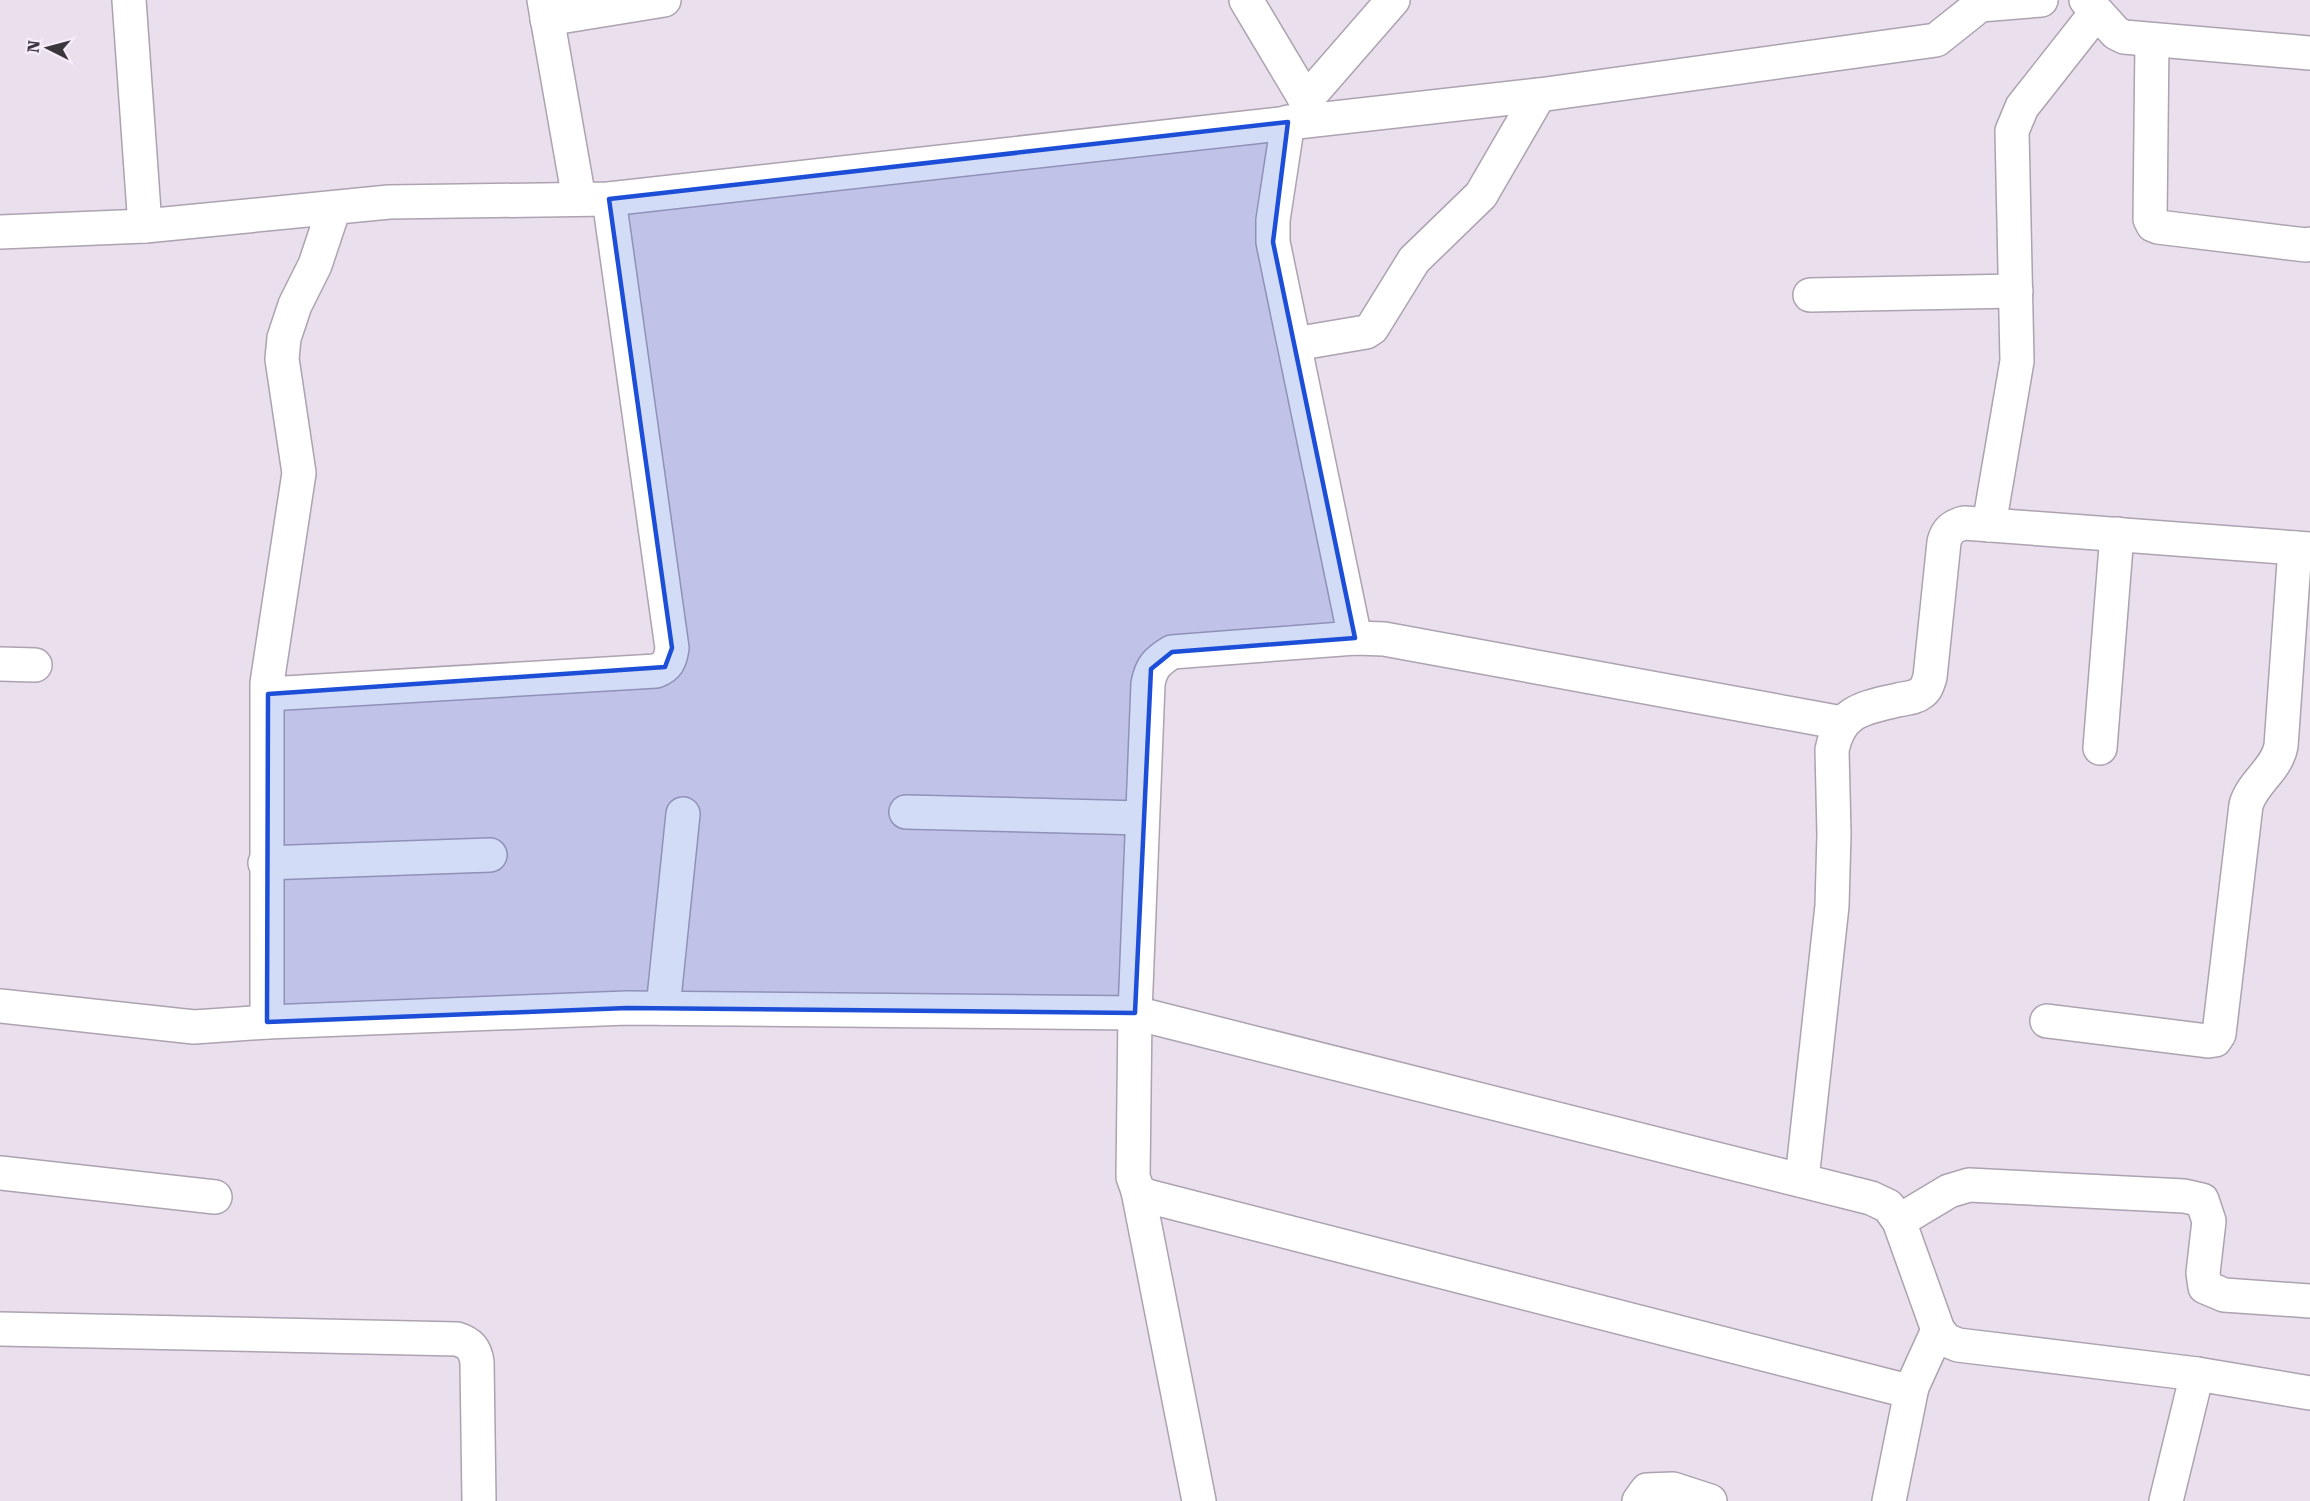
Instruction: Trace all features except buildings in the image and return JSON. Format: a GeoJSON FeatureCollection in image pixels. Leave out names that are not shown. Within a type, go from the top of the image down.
{"type":"FeatureCollection","features":[{"type":"Feature","properties":{"kind":"street"},"geometry":{"type":"LineString","coordinates":[[129,0],[144,226]]}},
{"type":"Feature","properties":{"kind":"street"},"geometry":{"type":"LineString","coordinates":[[268,694],[656,671],[665,667],[670,661],[672,648],[594,199],[545,9],[664,0]]}},
{"type":"Feature","properties":{"kind":"street"},"geometry":{"type":"LineString","coordinates":[[1246,0],[1303,114]]}},
{"type":"Feature","properties":{"kind":"street"},"geometry":{"type":"LineString","coordinates":[[1355,638],[1276,256],[1273,232],[1303,114],[1393,0]]}},
{"type":"Feature","properties":{"kind":"street"},"geometry":{"type":"LineString","coordinates":[[0,232],[144,226],[389,202],[594,199],[1303,114],[1539,95],[1936,40],[1980,5],[2040,0]]}},
{"type":"Feature","properties":{"kind":"street"},"geometry":{"type":"LineString","coordinates":[[1989,525],[2017,361],[2012,130],[2022,107],[2091,7],[2116,33],[2124,37],[2310,53]]}},
{"type":"Feature","properties":{"kind":"street"},"geometry":{"type":"LineString","coordinates":[[2152,40],[2150,219],[2153,225],[2204,233],[2310,244]]}},
{"type":"Feature","properties":{"kind":"street"},"geometry":{"type":"LineString","coordinates":[[1295,344],[1366,332],[1372,328],[1413,260],[1481,195],[1539,95]]}},
{"type":"Feature","properties":{"kind":"street"},"geometry":{"type":"LineString","coordinates":[[267,1022],[267,683],[299,473],[282,359],[284,338],[295,305],[319,255],[334,208]]}},
{"type":"Feature","properties":{"kind":"street"},"geometry":{"type":"LineString","coordinates":[[1810,295],[2016,291]]}},
{"type":"Feature","properties":{"kind":"street"},"geometry":{"type":"LineString","coordinates":[[1802,1179],[1832,906],[1834,834],[1832,750],[1834,736],[1842,723],[1859,709],[1916,696],[1927,687],[1947,532],[1964,523],[2302,548],[2281,746],[2275,762],[2248,797],[2218,1034],[2215,1040],[2047,1022]]}},
{"type":"Feature","properties":{"kind":"street"},"geometry":{"type":"LineString","coordinates":[[2100,748],[2117,534]]}},
{"type":"Feature","properties":{"kind":"street"},"geometry":{"type":"LineString","coordinates":[[1199,1501],[1138,1191],[1133,1177],[1135,1013],[1148,684],[1151,669],[1159,660],[1172,652],[1355,638],[1384,639],[1842,723]]}},
{"type":"Feature","properties":{"kind":"street"},"geometry":{"type":"LineString","coordinates":[[0,664],[35,665]]}},
{"type":"Feature","properties":{"kind":"street"},"geometry":{"type":"LineString","coordinates":[[906,812],[1142,818]]}},
{"type":"Feature","properties":{"kind":"street"},"geometry":{"type":"LineString","coordinates":[[663,1008],[683,814]]}},
{"type":"Feature","properties":{"kind":"street"},"geometry":{"type":"LineString","coordinates":[[266,864],[490,855]]}},
{"type":"Feature","properties":{"kind":"street"},"geometry":{"type":"LineString","coordinates":[[0,1006],[194,1027],[267,1022],[663,1008],[1135,1013],[1871,1198],[1888,1206],[1899,1221],[1938,1330],[1946,1340],[1958,1345],[2197,1374],[2310,1393]]}},
{"type":"Feature","properties":{"kind":"street"},"geometry":{"type":"LineString","coordinates":[[0,1173],[215,1197]]}},
{"type":"Feature","properties":{"kind":"street"},"geometry":{"type":"LineString","coordinates":[[1899,1221],[1949,1191],[1969,1185],[2184,1196],[2202,1200],[2209,1221],[2203,1274],[2205,1287],[2224,1295],[2310,1300]]}},
{"type":"Feature","properties":{"kind":"street"},"geometry":{"type":"LineString","coordinates":[[1138,1191],[1147,1196],[1900,1389],[1906,1390],[1912,1387]]}},
{"type":"Feature","properties":{"kind":"street"},"geometry":{"type":"LineString","coordinates":[[0,1329],[458,1339],[467,1342],[475,1350],[477,1362],[479,1501]]}},
{"type":"Feature","properties":{"kind":"street"},"geometry":{"type":"LineString","coordinates":[[1889,1501],[1912,1387],[1938,1330]]}},
{"type":"Feature","properties":{"kind":"street"},"geometry":{"type":"LineString","coordinates":[[2166,1501],[2197,1374]]}},
{"type":"Feature","properties":{"kind":"street"},"geometry":{"type":"LineString","coordinates":[[1639,1501],[1647,1490],[1673,1489],[1710,1501]]}},
{"type":"Feature","properties":{"kind":"highlighted area"},"geometry":{"type":"Polygon","coordinates":[[[1288,122],[1273,242],[1355,638],[1172,652],[1151,669],[1135,1013],[627,1008],[267,1022],[268,694],[665,667],[672,648],[609,199],[1288,122]]]}}]}
